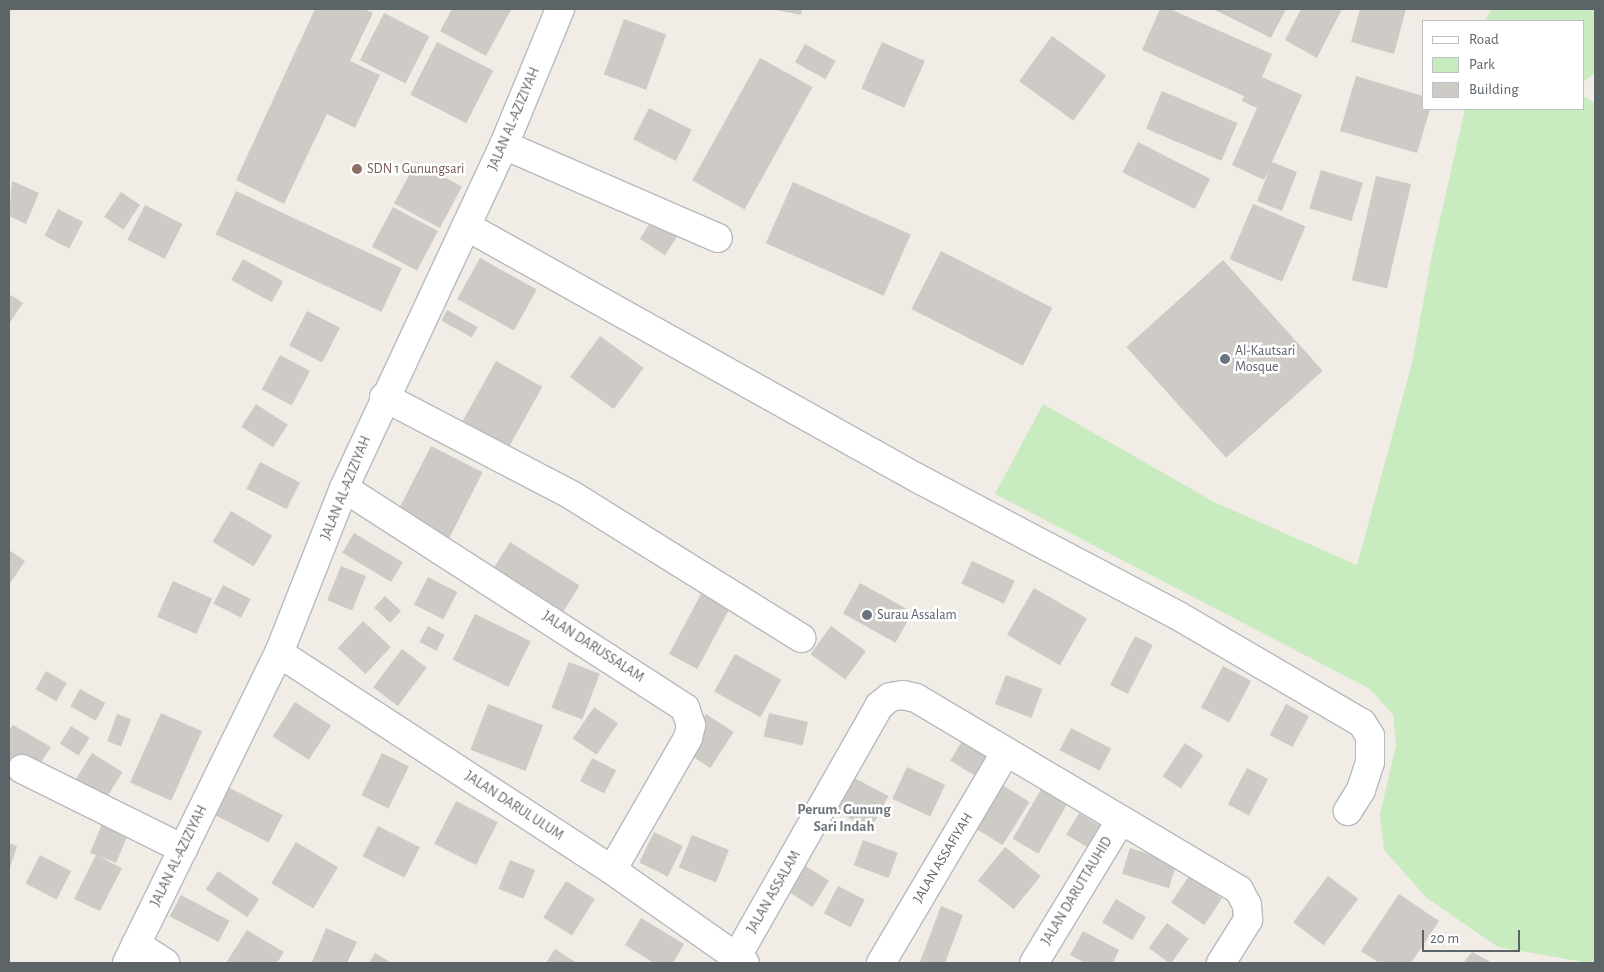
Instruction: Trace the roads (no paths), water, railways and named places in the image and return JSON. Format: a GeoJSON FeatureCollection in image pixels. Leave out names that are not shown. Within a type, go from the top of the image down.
{"type":"FeatureCollection","features":[{"type":"Feature","properties":{"kind":"street","name":"JALAN AL-AZIZIYAH"},"geometry":{"type":"LineString","coordinates":[[131,954],[279,653],[344,488],[384,398],[504,144],[560,9]]}},
{"type":"Feature","properties":{"kind":"street"},"geometry":{"type":"LineString","coordinates":[[504,144],[718,238]]}},
{"type":"Feature","properties":{"kind":"street"},"geometry":{"type":"LineString","coordinates":[[466,226],[917,478],[1177,615],[1362,723],[1370,736],[1370,762],[1361,790],[1348,811]]}},
{"type":"Feature","properties":{"kind":"street"},"geometry":{"type":"LineString","coordinates":[[384,398],[573,496],[801,638]]}},
{"type":"Feature","properties":{"kind":"street","name":"JALAN DARUSSALAM"},"geometry":{"type":"LineString","coordinates":[[344,488],[685,708],[691,725],[688,738],[612,870]]}},
{"type":"Feature","properties":{"kind":"street","name":"JALAN DARUL ULUM"},"geometry":{"type":"LineString","coordinates":[[279,653],[612,870],[741,960]]}},
{"type":"Feature","properties":{"kind":"street","name":"JALAN ASSALAM"},"geometry":{"type":"LineString","coordinates":[[741,960],[879,706],[899,695],[916,698],[1006,752]]}},
{"type":"Feature","properties":{"kind":"street"},"geometry":{"type":"LineString","coordinates":[[1006,752],[1230,884],[1243,895],[1248,915],[1243,930],[1221,963]]}},
{"type":"Feature","properties":{"kind":"street","name":"JALAN ASSAFIYAH"},"geometry":{"type":"LineString","coordinates":[[880,963],[1006,752]]}},
{"type":"Feature","properties":{"kind":"street"},"geometry":{"type":"LineString","coordinates":[[22,769],[183,848]]}},
{"type":"Feature","properties":{"kind":"street","name":"JALAN DARUTTAUHID"},"geometry":{"type":"LineString","coordinates":[[1034,963],[1121,820]]}},
{"type":"Feature","properties":{"kind":"street"},"geometry":{"type":"LineString","coordinates":[[131,954],[164,963]]}},
{"type":"Feature","properties":{"kind":"place","name":"SDN 1 Gunungsari"},"geometry":{"type":"Point","coordinates":[357,169]}},
{"type":"Feature","properties":{"kind":"place","name":"Al-Kautsari Mosque"},"geometry":{"type":"Point","coordinates":[1225,359]}},
{"type":"Feature","properties":{"kind":"place","name":"Surau Assalam"},"geometry":{"type":"Point","coordinates":[867,615]}},
{"type":"Feature","properties":{"kind":"district","name":"Perum. Gunung Sari Indah"},"geometry":{"type":"Point","coordinates":[844,818]}}]}
